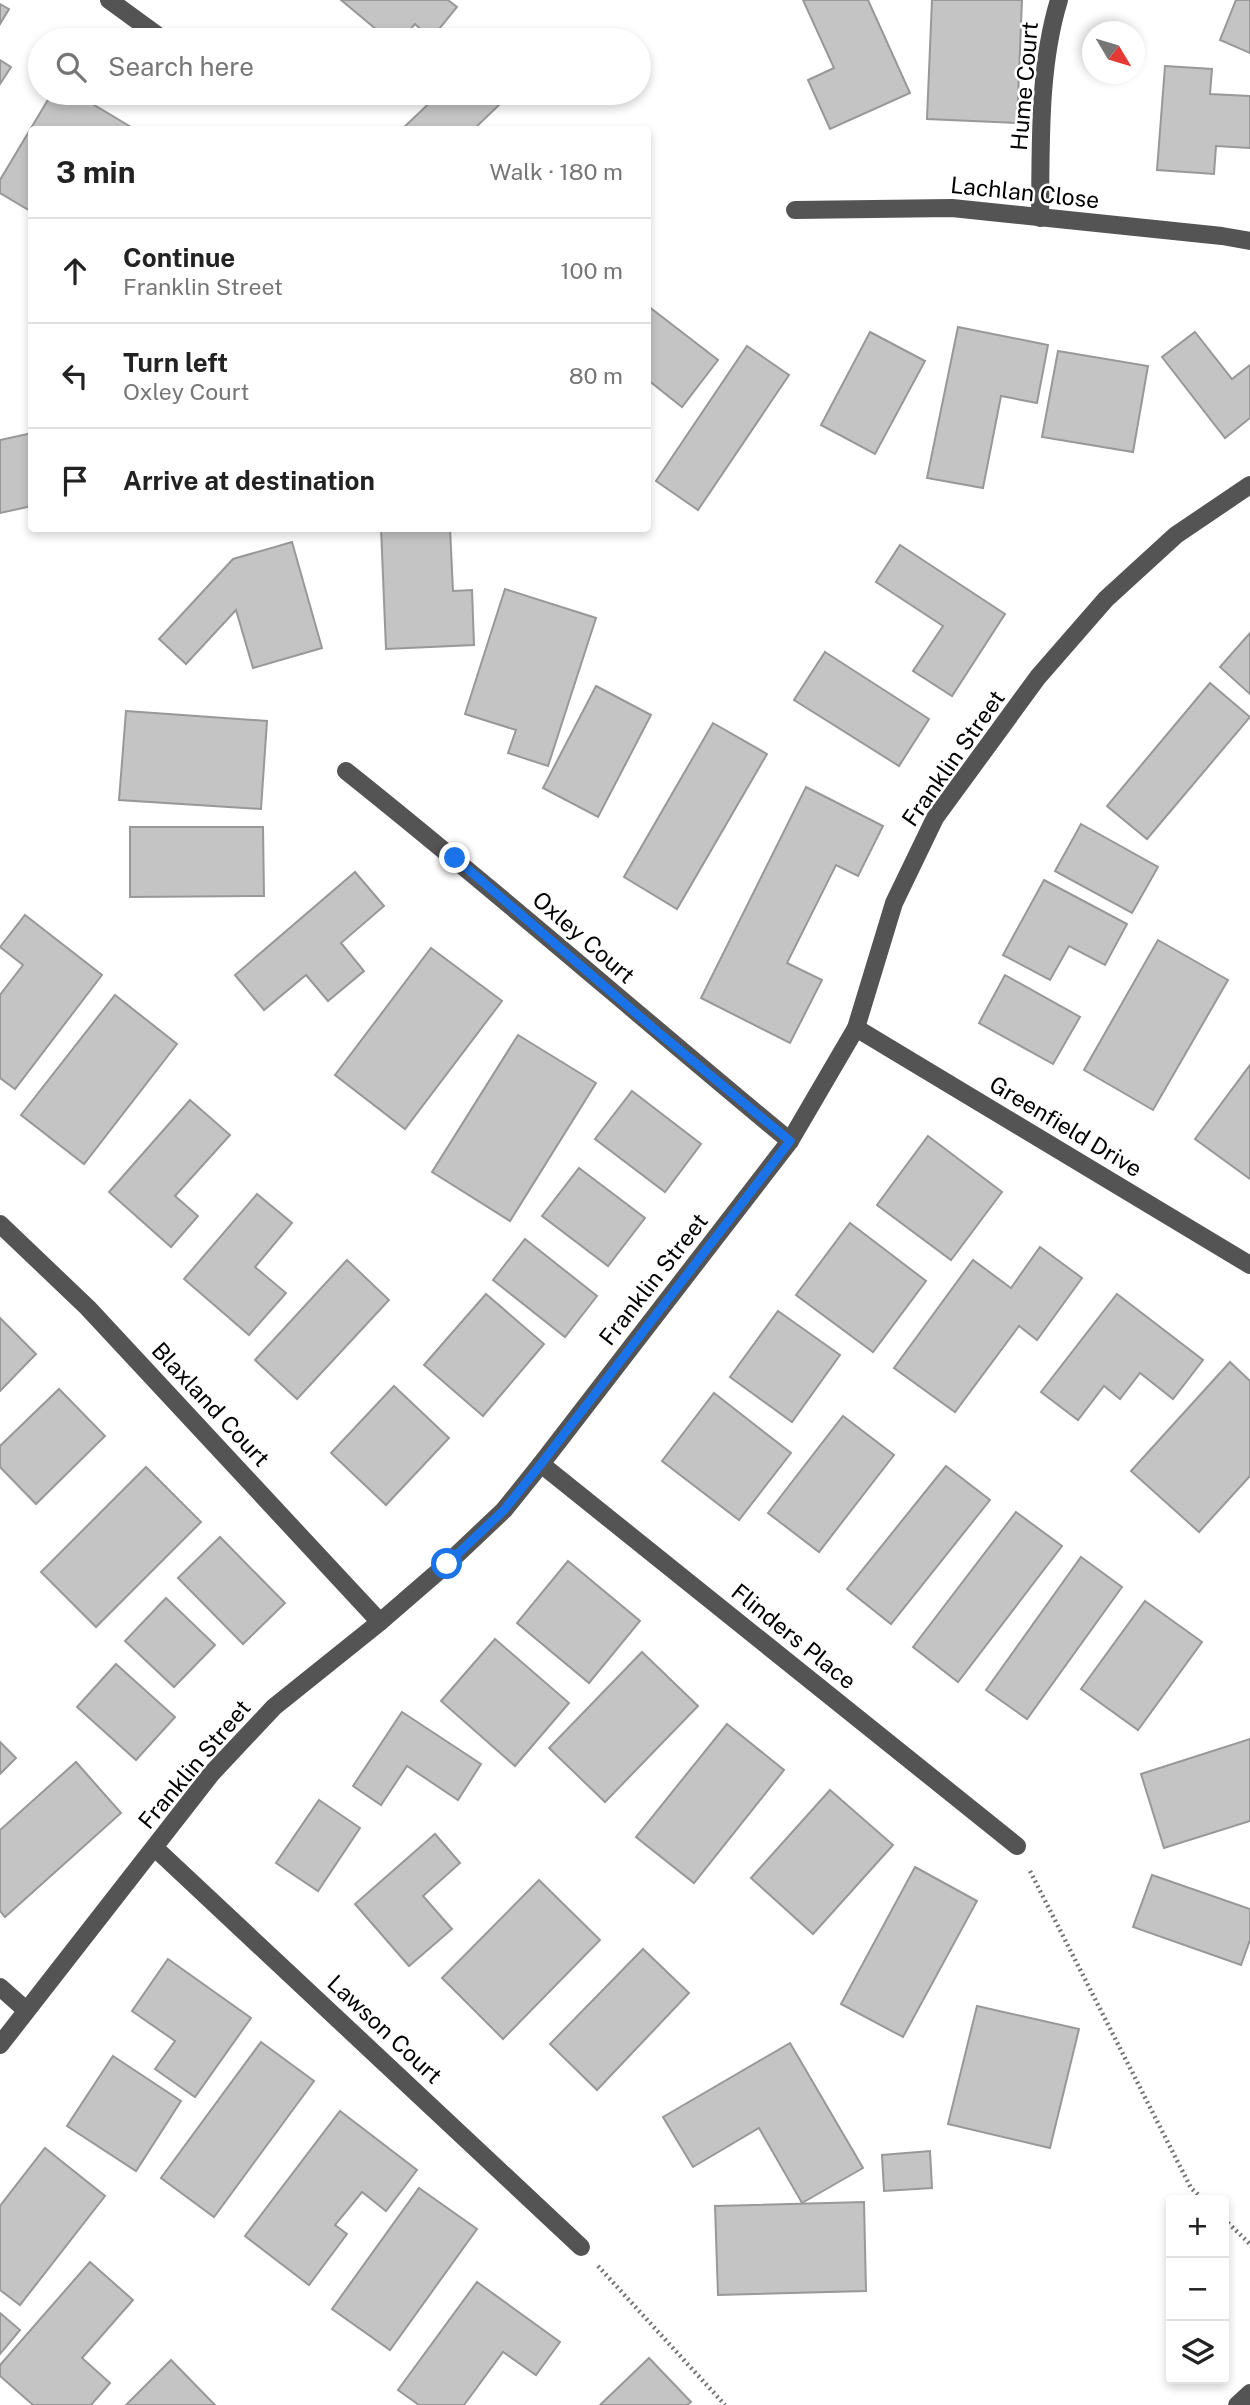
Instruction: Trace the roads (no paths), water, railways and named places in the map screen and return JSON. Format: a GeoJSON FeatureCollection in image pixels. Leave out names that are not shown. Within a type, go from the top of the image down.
{"type":"FeatureCollection","features":[{"type":"Feature","properties":{"kind":"street"},"geometry":{"type":"LineString","coordinates":[[109,0],[148,28]]}},
{"type":"Feature","properties":{"kind":"street","name":"Hume Court"},"geometry":{"type":"LineString","coordinates":[[1040,218],[1041,135],[1050,29],[1059,0]]}},
{"type":"Feature","properties":{"kind":"street","name":"Lachlan Close"},"geometry":{"type":"LineString","coordinates":[[795,210],[952,208],[1250,241]]}},
{"type":"Feature","properties":{"kind":"street","name":"Franklin Street"},"geometry":{"type":"LineString","coordinates":[[0,2045],[212,1773],[274,1707],[447,1564],[504,1510],[541,1464],[790,1141],[856,1028],[894,903],[935,818],[1038,677],[1106,599],[1177,535],[1250,485]]}},
{"type":"Feature","properties":{"kind":"street","name":"Oxley Court"},"geometry":{"type":"LineString","coordinates":[[346,771],[455,858],[790,1141]]}},
{"type":"Feature","properties":{"kind":"street","name":"Greenfield Drive"},"geometry":{"type":"LineString","coordinates":[[856,1028],[1250,1265]]}},
{"type":"Feature","properties":{"kind":"street","name":"Blaxland Court"},"geometry":{"type":"LineString","coordinates":[[0,1224],[88,1308],[380,1622]]}},
{"type":"Feature","properties":{"kind":"street","name":"Flinders Place"},"geometry":{"type":"LineString","coordinates":[[541,1464],[1017,1846]]}},
{"type":"Feature","properties":{"kind":"street","name":"Lawson Court"},"geometry":{"type":"LineString","coordinates":[[155,1848],[581,2247]]}},
{"type":"Feature","properties":{"kind":"street"},"geometry":{"type":"LineString","coordinates":[[0,1987],[26,2010]]}},
{"type":"Feature","properties":{"kind":"street"},"geometry":{"type":"LineString","coordinates":[[1237,2405],[1250,2393]]}}]}
